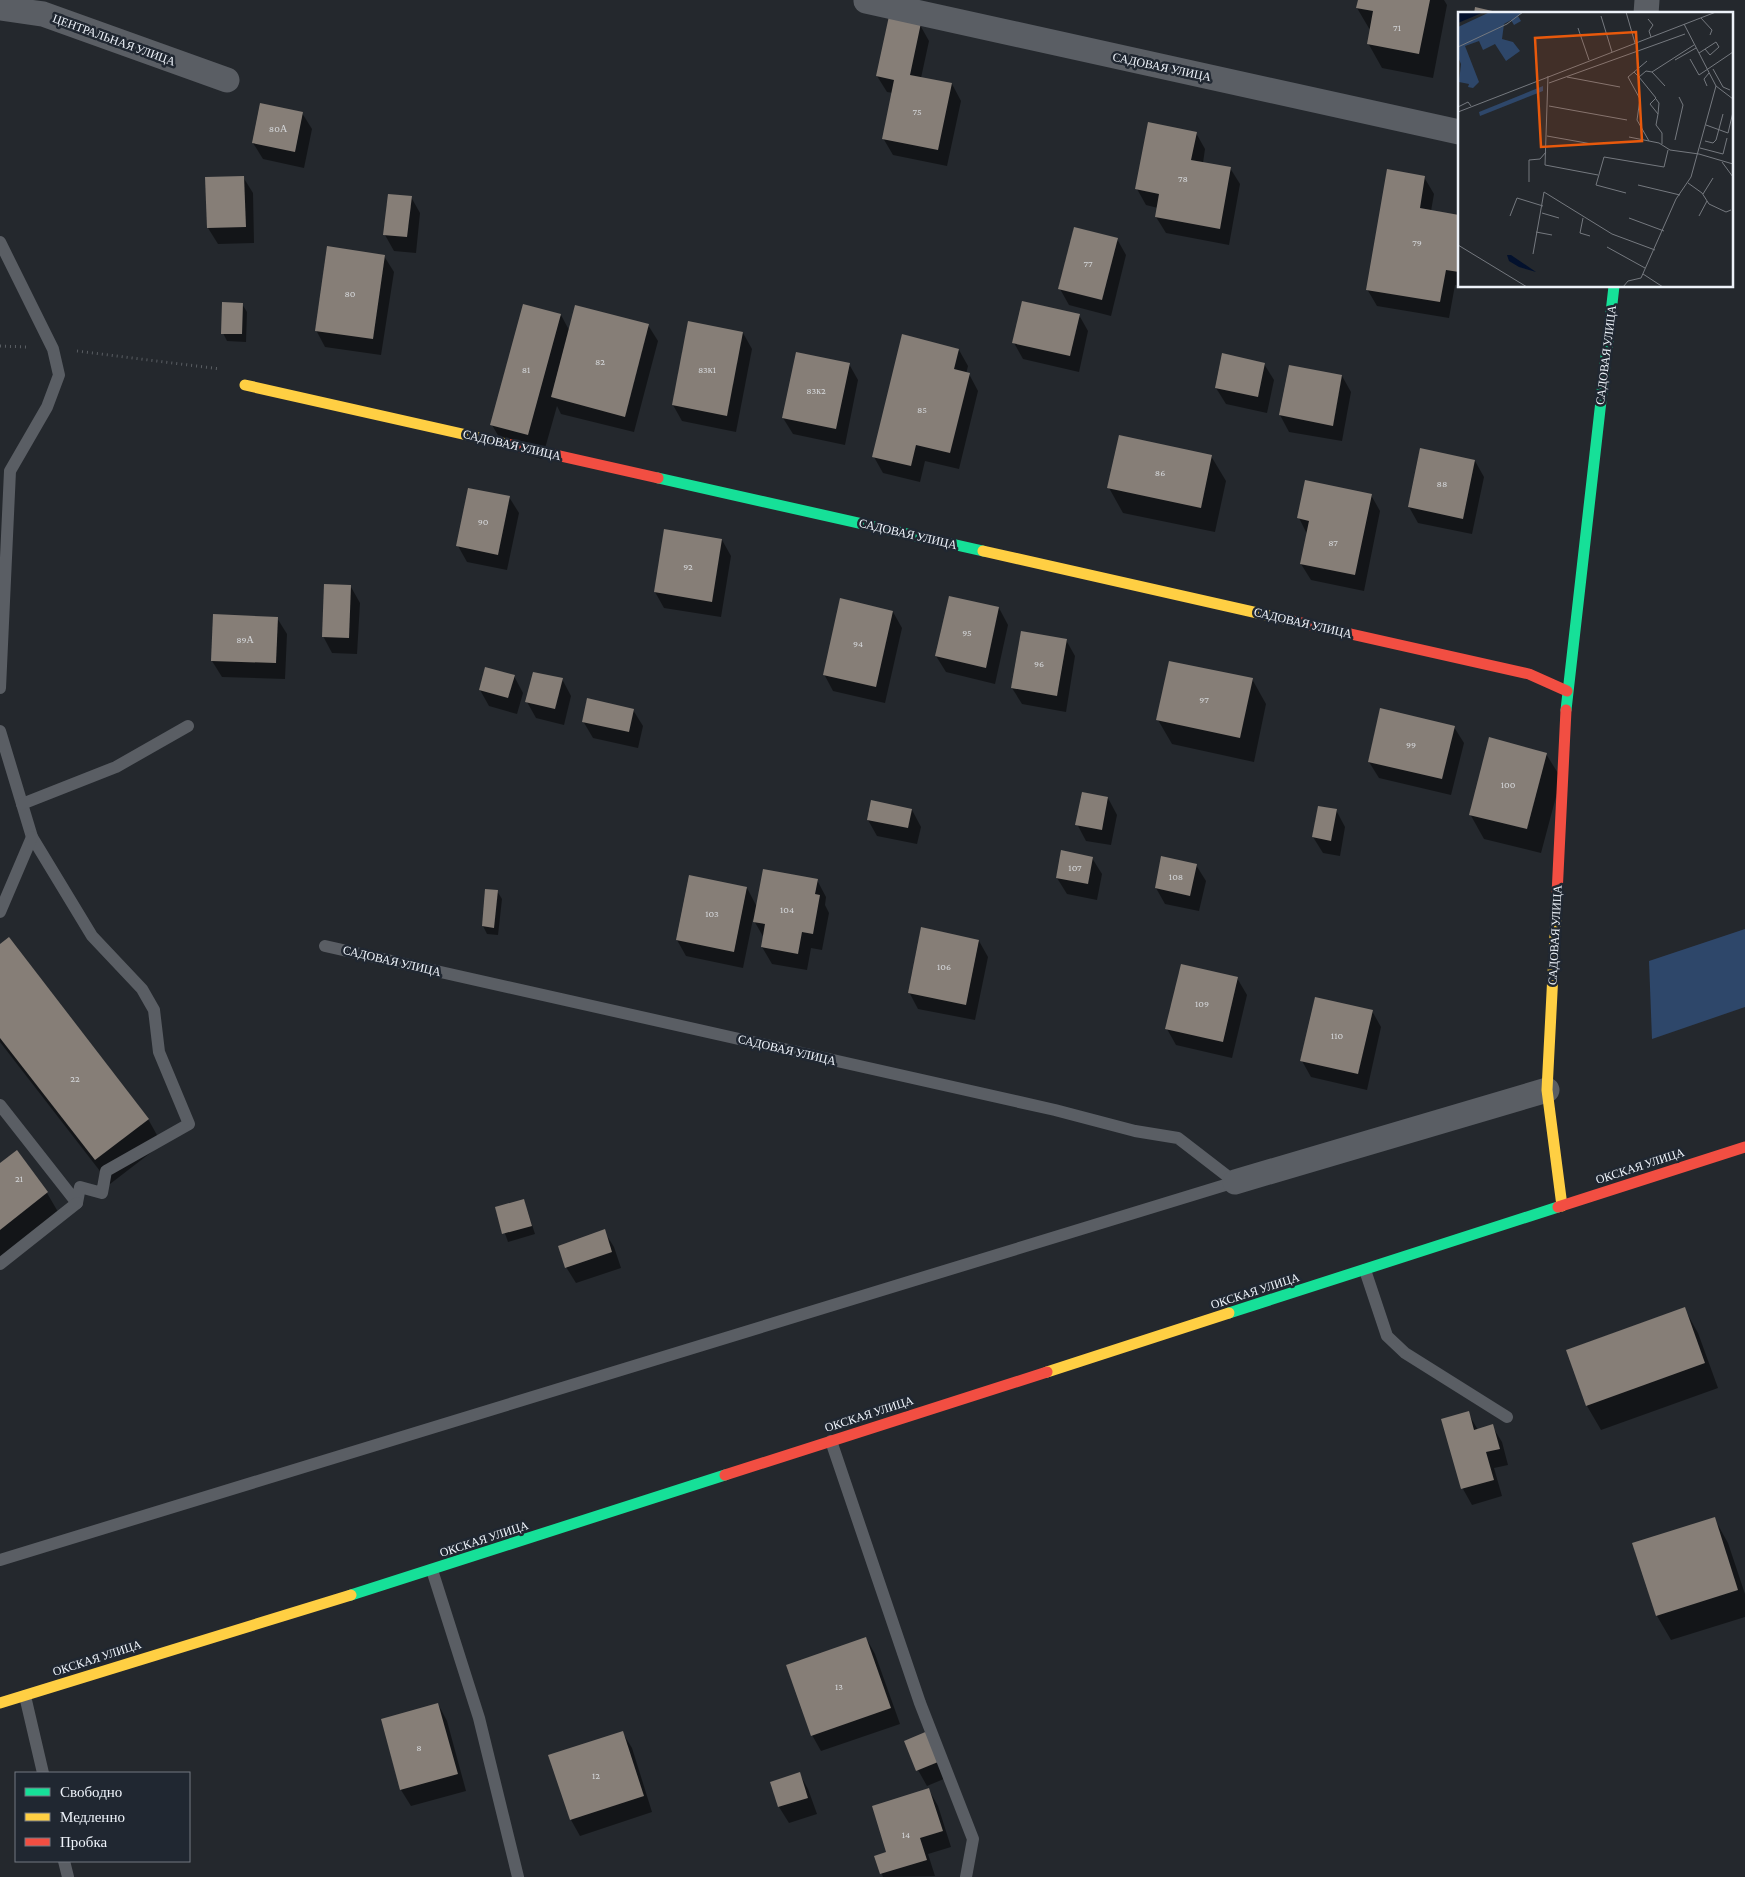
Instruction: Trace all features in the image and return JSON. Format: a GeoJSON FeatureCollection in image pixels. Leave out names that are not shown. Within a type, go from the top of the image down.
{"type":"FeatureCollection","features":[{"type":"Feature","properties":{"kind":"street","name":"САДОВАЯ УЛИЦА"},"geometry":{"type":"LineString","coordinates":[[866,1],[1458,132]]}},
{"type":"Feature","properties":{"kind":"street","name":"ЦЕНТРАЛЬНАЯ УЛИЦА"},"geometry":{"type":"LineString","coordinates":[[0,8],[43,14],[227,80]]}},
{"type":"Feature","properties":{"kind":"street","name":"САДОВАЯ УЛИЦА"},"geometry":{"type":"LineString","coordinates":[[1562,1206],[1547,1090],[1568,691],[1614,288]]}},
{"type":"Feature","properties":{"kind":"street","name":"САДОВАЯ УЛИЦА"},"geometry":{"type":"LineString","coordinates":[[245,384],[1529,674],[1568,691]]}},
{"type":"Feature","properties":{"kind":"street"},"geometry":{"type":"LineString","coordinates":[[1235,1182],[1547,1090]]}},
{"type":"Feature","properties":{"kind":"street","name":"ОКСКАЯ УЛИЦА"},"geometry":{"type":"LineString","coordinates":[[0,1704],[432,1570],[1745,1147]]}},
{"type":"Feature","properties":{"kind":"lane"},"geometry":{"type":"LineString","coordinates":[[0,242],[53,349],[59,375],[47,407],[10,472],[0,688]]}},
{"type":"Feature","properties":{"kind":"lane"},"geometry":{"type":"LineString","coordinates":[[22,804],[116,767],[188,726]]}},
{"type":"Feature","properties":{"kind":"lane"},"geometry":{"type":"LineString","coordinates":[[0,731],[32,838],[92,936],[142,990],[154,1010],[159,1052],[189,1124],[106,1171],[102,1193],[80,1187],[77,1202],[0,1264]]}},
{"type":"Feature","properties":{"kind":"lane"},"geometry":{"type":"LineString","coordinates":[[0,912],[32,838]]}},
{"type":"Feature","properties":{"kind":"lane","name":"САДОВАЯ УЛИЦА"},"geometry":{"type":"LineString","coordinates":[[325,946],[1055,1110],[1135,1131],[1178,1138],[1235,1182]]}},
{"type":"Feature","properties":{"kind":"lane"},"geometry":{"type":"LineString","coordinates":[[0,1105],[77,1202]]}},
{"type":"Feature","properties":{"kind":"lane"},"geometry":{"type":"LineString","coordinates":[[0,1560],[1235,1182]]}},
{"type":"Feature","properties":{"kind":"lane"},"geometry":{"type":"LineString","coordinates":[[1365,1270],[1386,1336],[1405,1353],[1507,1417]]}},
{"type":"Feature","properties":{"kind":"lane"},"geometry":{"type":"LineString","coordinates":[[831,1440],[920,1703],[973,1839],[966,1877]]}},
{"type":"Feature","properties":{"kind":"lane"},"geometry":{"type":"LineString","coordinates":[[432,1570],[479,1718],[518,1877]]}},
{"type":"Feature","properties":{"kind":"lane"},"geometry":{"type":"LineString","coordinates":[[25,1696],[43,1772]]}},
{"type":"Feature","properties":{"kind":"lane"},"geometry":{"type":"LineString","coordinates":[[64,1862],[68,1877]]}},
{"type":"Feature","properties":{"kind":"path"},"geometry":{"type":"LineString","coordinates":[[0,346],[138,357],[239,372],[245,384]]}},
{"type":"Feature","properties":{"kind":"shaded area"},"geometry":{"type":"Polygon","coordinates":[[[1745,929],[1745,1007],[1652,1039],[1649,961],[1745,929]]]}},
{"type":"Feature","properties":{"kind":"building"},"geometry":{"type":"Polygon","coordinates":[[[1358,0],[1430,0],[1419,54],[1367,44],[1373,11],[1356,8],[1358,0]]]}},
{"type":"Feature","properties":{"kind":"building"},"geometry":{"type":"Polygon","coordinates":[[[1475,7],[1497,12],[1474,12],[1475,7]]]}},
{"type":"Feature","properties":{"kind":"building"},"geometry":{"type":"Polygon","coordinates":[[[889,16],[921,23],[910,75],[952,83],[938,150],[882,139],[894,80],[876,76],[889,16]]]}},
{"type":"Feature","properties":{"kind":"building"},"geometry":{"type":"Polygon","coordinates":[[[260,103],[303,112],[295,152],[252,143],[260,103]]]}},
{"type":"Feature","properties":{"kind":"building"},"geometry":{"type":"Polygon","coordinates":[[[1148,122],[1197,132],[1191,160],[1231,167],[1220,229],[1155,217],[1159,194],[1135,189],[1148,122]]]}},
{"type":"Feature","properties":{"kind":"building"},"geometry":{"type":"Polygon","coordinates":[[[1387,169],[1425,176],[1420,208],[1458,215],[1458,272],[1446,270],[1440,302],[1366,290],[1387,169]]]}},
{"type":"Feature","properties":{"kind":"building"},"geometry":{"type":"Polygon","coordinates":[[[244,176],[246,227],[207,228],[205,177],[244,176]]]}},
{"type":"Feature","properties":{"kind":"building"},"geometry":{"type":"Polygon","coordinates":[[[388,194],[412,196],[407,237],[383,235],[388,194]]]}},
{"type":"Feature","properties":{"kind":"building"},"geometry":{"type":"Polygon","coordinates":[[[1074,227],[1118,238],[1102,300],[1058,289],[1074,227]]]}},
{"type":"Feature","properties":{"kind":"building"},"geometry":{"type":"Polygon","coordinates":[[[327,246],[385,255],[373,339],[315,331],[327,246]]]}},
{"type":"Feature","properties":{"kind":"building"},"geometry":{"type":"Polygon","coordinates":[[[1022,301],[1080,314],[1070,356],[1012,343],[1022,301]]]}},
{"type":"Feature","properties":{"kind":"building"},"geometry":{"type":"Polygon","coordinates":[[[222,302],[243,303],[242,334],[221,334],[222,302]]]}},
{"type":"Feature","properties":{"kind":"building"},"geometry":{"type":"Polygon","coordinates":[[[523,304],[561,314],[528,435],[490,425],[523,304]]]}},
{"type":"Feature","properties":{"kind":"building"},"geometry":{"type":"Polygon","coordinates":[[[575,305],[649,324],[625,417],[551,397],[575,305]]]}},
{"type":"Feature","properties":{"kind":"building"},"geometry":{"type":"Polygon","coordinates":[[[688,321],[743,332],[727,416],[672,405],[688,321]]]}},
{"type":"Feature","properties":{"kind":"building"},"geometry":{"type":"Polygon","coordinates":[[[902,334],[959,349],[954,369],[970,373],[950,453],[916,445],[911,466],[872,457],[902,334]]]}},
{"type":"Feature","properties":{"kind":"building"},"geometry":{"type":"Polygon","coordinates":[[[796,352],[850,363],[836,429],[782,418],[796,352]]]}},
{"type":"Feature","properties":{"kind":"building"},"geometry":{"type":"Polygon","coordinates":[[[1222,353],[1265,363],[1258,397],[1215,388],[1222,353]]]}},
{"type":"Feature","properties":{"kind":"building"},"geometry":{"type":"Polygon","coordinates":[[[1289,365],[1342,375],[1333,426],[1279,415],[1289,365]]]}},
{"type":"Feature","properties":{"kind":"building"},"geometry":{"type":"Polygon","coordinates":[[[1119,435],[1212,455],[1201,508],[1107,488],[1119,435]]]}},
{"type":"Feature","properties":{"kind":"building"},"geometry":{"type":"Polygon","coordinates":[[[1420,448],[1475,460],[1463,519],[1408,507],[1420,448]]]}},
{"type":"Feature","properties":{"kind":"building"},"geometry":{"type":"Polygon","coordinates":[[[1305,480],[1372,494],[1355,575],[1300,564],[1309,521],[1297,518],[1305,480]]]}},
{"type":"Feature","properties":{"kind":"building"},"geometry":{"type":"Polygon","coordinates":[[[468,488],[510,496],[498,555],[456,546],[468,488]]]}},
{"type":"Feature","properties":{"kind":"building"},"geometry":{"type":"Polygon","coordinates":[[[664,529],[722,539],[712,602],[654,592],[664,529]]]}},
{"type":"Feature","properties":{"kind":"building"},"geometry":{"type":"Polygon","coordinates":[[[324,584],[351,585],[349,638],[322,637],[324,584]]]}},
{"type":"Feature","properties":{"kind":"building"},"geometry":{"type":"Polygon","coordinates":[[[949,596],[999,607],[986,668],[935,656],[949,596]]]}},
{"type":"Feature","properties":{"kind":"building"},"geometry":{"type":"Polygon","coordinates":[[[840,598],[893,611],[876,687],[823,675],[840,598]]]}},
{"type":"Feature","properties":{"kind":"building"},"geometry":{"type":"Polygon","coordinates":[[[213,614],[278,617],[276,663],[211,661],[213,614]]]}},
{"type":"Feature","properties":{"kind":"building"},"geometry":{"type":"Polygon","coordinates":[[[1021,631],[1067,639],[1057,696],[1011,688],[1021,631]]]}},
{"type":"Feature","properties":{"kind":"building"},"geometry":{"type":"Polygon","coordinates":[[[1169,661],[1253,678],[1240,738],[1156,720],[1169,661]]]}},
{"type":"Feature","properties":{"kind":"building"},"geometry":{"type":"Polygon","coordinates":[[[485,667],[515,675],[508,698],[479,690],[485,667]]]}},
{"type":"Feature","properties":{"kind":"building"},"geometry":{"type":"Polygon","coordinates":[[[533,672],[563,678],[555,709],[525,702],[533,672]]]}},
{"type":"Feature","properties":{"kind":"building"},"geometry":{"type":"Polygon","coordinates":[[[587,698],[634,709],[629,732],[582,722],[587,698]]]}},
{"type":"Feature","properties":{"kind":"building"},"geometry":{"type":"Polygon","coordinates":[[[1380,708],[1455,726],[1442,779],[1368,762],[1380,708]]]}},
{"type":"Feature","properties":{"kind":"building"},"geometry":{"type":"Polygon","coordinates":[[[1489,737],[1547,753],[1527,829],[1469,815],[1489,737]]]}},
{"type":"Feature","properties":{"kind":"building"},"geometry":{"type":"Polygon","coordinates":[[[1082,792],[1108,797],[1102,830],[1075,825],[1082,792]]]}},
{"type":"Feature","properties":{"kind":"building"},"geometry":{"type":"Polygon","coordinates":[[[871,800],[912,809],[908,828],[867,820],[871,800]]]}},
{"type":"Feature","properties":{"kind":"building"},"geometry":{"type":"Polygon","coordinates":[[[1318,806],[1337,809],[1331,841],[1312,837],[1318,806]]]}},
{"type":"Feature","properties":{"kind":"building"},"geometry":{"type":"Polygon","coordinates":[[[1061,850],[1093,857],[1088,884],[1056,878],[1061,850]]]}},
{"type":"Feature","properties":{"kind":"building"},"geometry":{"type":"Polygon","coordinates":[[[1161,856],[1197,864],[1190,896],[1155,888],[1161,856]]]}},
{"type":"Feature","properties":{"kind":"building"},"geometry":{"type":"Polygon","coordinates":[[[763,869],[818,879],[815,894],[820,895],[813,934],[802,932],[798,954],[761,947],[765,924],[753,922],[763,869]]]}},
{"type":"Feature","properties":{"kind":"building"},"geometry":{"type":"Polygon","coordinates":[[[689,875],[747,887],[734,952],[676,940],[689,875]]]}},
{"type":"Feature","properties":{"kind":"building"},"geometry":{"type":"Polygon","coordinates":[[[485,889],[498,890],[494,928],[482,926],[485,889]]]}},
{"type":"Feature","properties":{"kind":"building"},"geometry":{"type":"Polygon","coordinates":[[[921,927],[979,940],[966,1005],[908,993],[921,927]]]}},
{"type":"Feature","properties":{"kind":"building"},"geometry":{"type":"Polygon","coordinates":[[[9,937],[149,1119],[95,1160],[0,1038],[0,944],[9,937]]]}},
{"type":"Feature","properties":{"kind":"building"},"geometry":{"type":"Polygon","coordinates":[[[1181,964],[1238,977],[1223,1042],[1165,1029],[1181,964]]]}},
{"type":"Feature","properties":{"kind":"building"},"geometry":{"type":"Polygon","coordinates":[[[1315,997],[1373,1010],[1358,1074],[1300,1061],[1315,997]]]}},
{"type":"Feature","properties":{"kind":"building"},"geometry":{"type":"Polygon","coordinates":[[[17,1150],[48,1192],[0,1230],[0,1163],[17,1150]]]}},
{"type":"Feature","properties":{"kind":"building"},"geometry":{"type":"Polygon","coordinates":[[[524,1199],[532,1226],[502,1234],[495,1207],[524,1199]]]}},
{"type":"Feature","properties":{"kind":"building"},"geometry":{"type":"Polygon","coordinates":[[[605,1229],[612,1252],[565,1268],[558,1246],[605,1229]]]}},
{"type":"Feature","properties":{"kind":"building"},"geometry":{"type":"Polygon","coordinates":[[[1685,1307],[1705,1363],[1586,1406],[1566,1350],[1685,1307]]]}},
{"type":"Feature","properties":{"kind":"building"},"geometry":{"type":"Polygon","coordinates":[[[1469,1411],[1474,1430],[1493,1424],[1500,1449],[1486,1452],[1494,1480],[1461,1489],[1441,1419],[1469,1411]]]}},
{"type":"Feature","properties":{"kind":"building"},"geometry":{"type":"Polygon","coordinates":[[[1715,1517],[1738,1590],[1656,1616],[1632,1543],[1715,1517]]]}},
{"type":"Feature","properties":{"kind":"building"},"geometry":{"type":"Polygon","coordinates":[[[866,1637],[891,1708],[811,1736],[786,1665],[866,1637]]]}},
{"type":"Feature","properties":{"kind":"building"},"geometry":{"type":"Polygon","coordinates":[[[438,1703],[458,1774],[400,1790],[381,1719],[438,1703]]]}},
{"type":"Feature","properties":{"kind":"building"},"geometry":{"type":"Polygon","coordinates":[[[930,1730],[943,1760],[916,1771],[904,1741],[930,1730]]]}},
{"type":"Feature","properties":{"kind":"building"},"geometry":{"type":"Polygon","coordinates":[[[623,1731],[644,1796],[570,1820],[548,1755],[623,1731]]]}},
{"type":"Feature","properties":{"kind":"building"},"geometry":{"type":"Polygon","coordinates":[[[800,1772],[808,1798],[778,1807],[770,1782],[800,1772]]]}},
{"type":"Feature","properties":{"kind":"building"},"geometry":{"type":"Polygon","coordinates":[[[929,1788],[943,1831],[920,1838],[927,1860],[880,1874],[874,1856],[886,1852],[872,1806],[929,1788]]]}},
{"type":"Feature","properties":{"kind":"traffic: fast"},"geometry":{"type":"LineString","coordinates":[[1566,710],[1614,288]]}},
{"type":"Feature","properties":{"kind":"traffic: fast"},"geometry":{"type":"LineString","coordinates":[[658,478],[983,551]]}},
{"type":"Feature","properties":{"kind":"traffic: fast"},"geometry":{"type":"LineString","coordinates":[[1229,1313],[1558,1207]]}},
{"type":"Feature","properties":{"kind":"traffic: fast"},"geometry":{"type":"LineString","coordinates":[[351,1595],[725,1475]]}},
{"type":"Feature","properties":{"kind":"traffic: slow"},"geometry":{"type":"LineString","coordinates":[[245,385],[507,444]]}},
{"type":"Feature","properties":{"kind":"traffic: slow"},"geometry":{"type":"LineString","coordinates":[[983,551],[1293,621]]}},
{"type":"Feature","properties":{"kind":"traffic: slow"},"geometry":{"type":"LineString","coordinates":[[1556,915],[1547,1090],[1562,1206]]}},
{"type":"Feature","properties":{"kind":"traffic: slow"},"geometry":{"type":"LineString","coordinates":[[1047,1372],[1229,1313]]}},
{"type":"Feature","properties":{"kind":"traffic: slow"},"geometry":{"type":"LineString","coordinates":[[0,1703],[351,1595]]}},
{"type":"Feature","properties":{"kind":"traffic: jam"},"geometry":{"type":"LineString","coordinates":[[507,444],[658,478]]}},
{"type":"Feature","properties":{"kind":"traffic: jam"},"geometry":{"type":"LineString","coordinates":[[1293,621],[1529,674],[1567,691]]}},
{"type":"Feature","properties":{"kind":"traffic: jam"},"geometry":{"type":"LineString","coordinates":[[1556,915],[1566,710]]}},
{"type":"Feature","properties":{"kind":"traffic: jam"},"geometry":{"type":"LineString","coordinates":[[1558,1207],[1745,1147]]}},
{"type":"Feature","properties":{"kind":"traffic: jam"},"geometry":{"type":"LineString","coordinates":[[725,1475],[1047,1372]]}}]}
